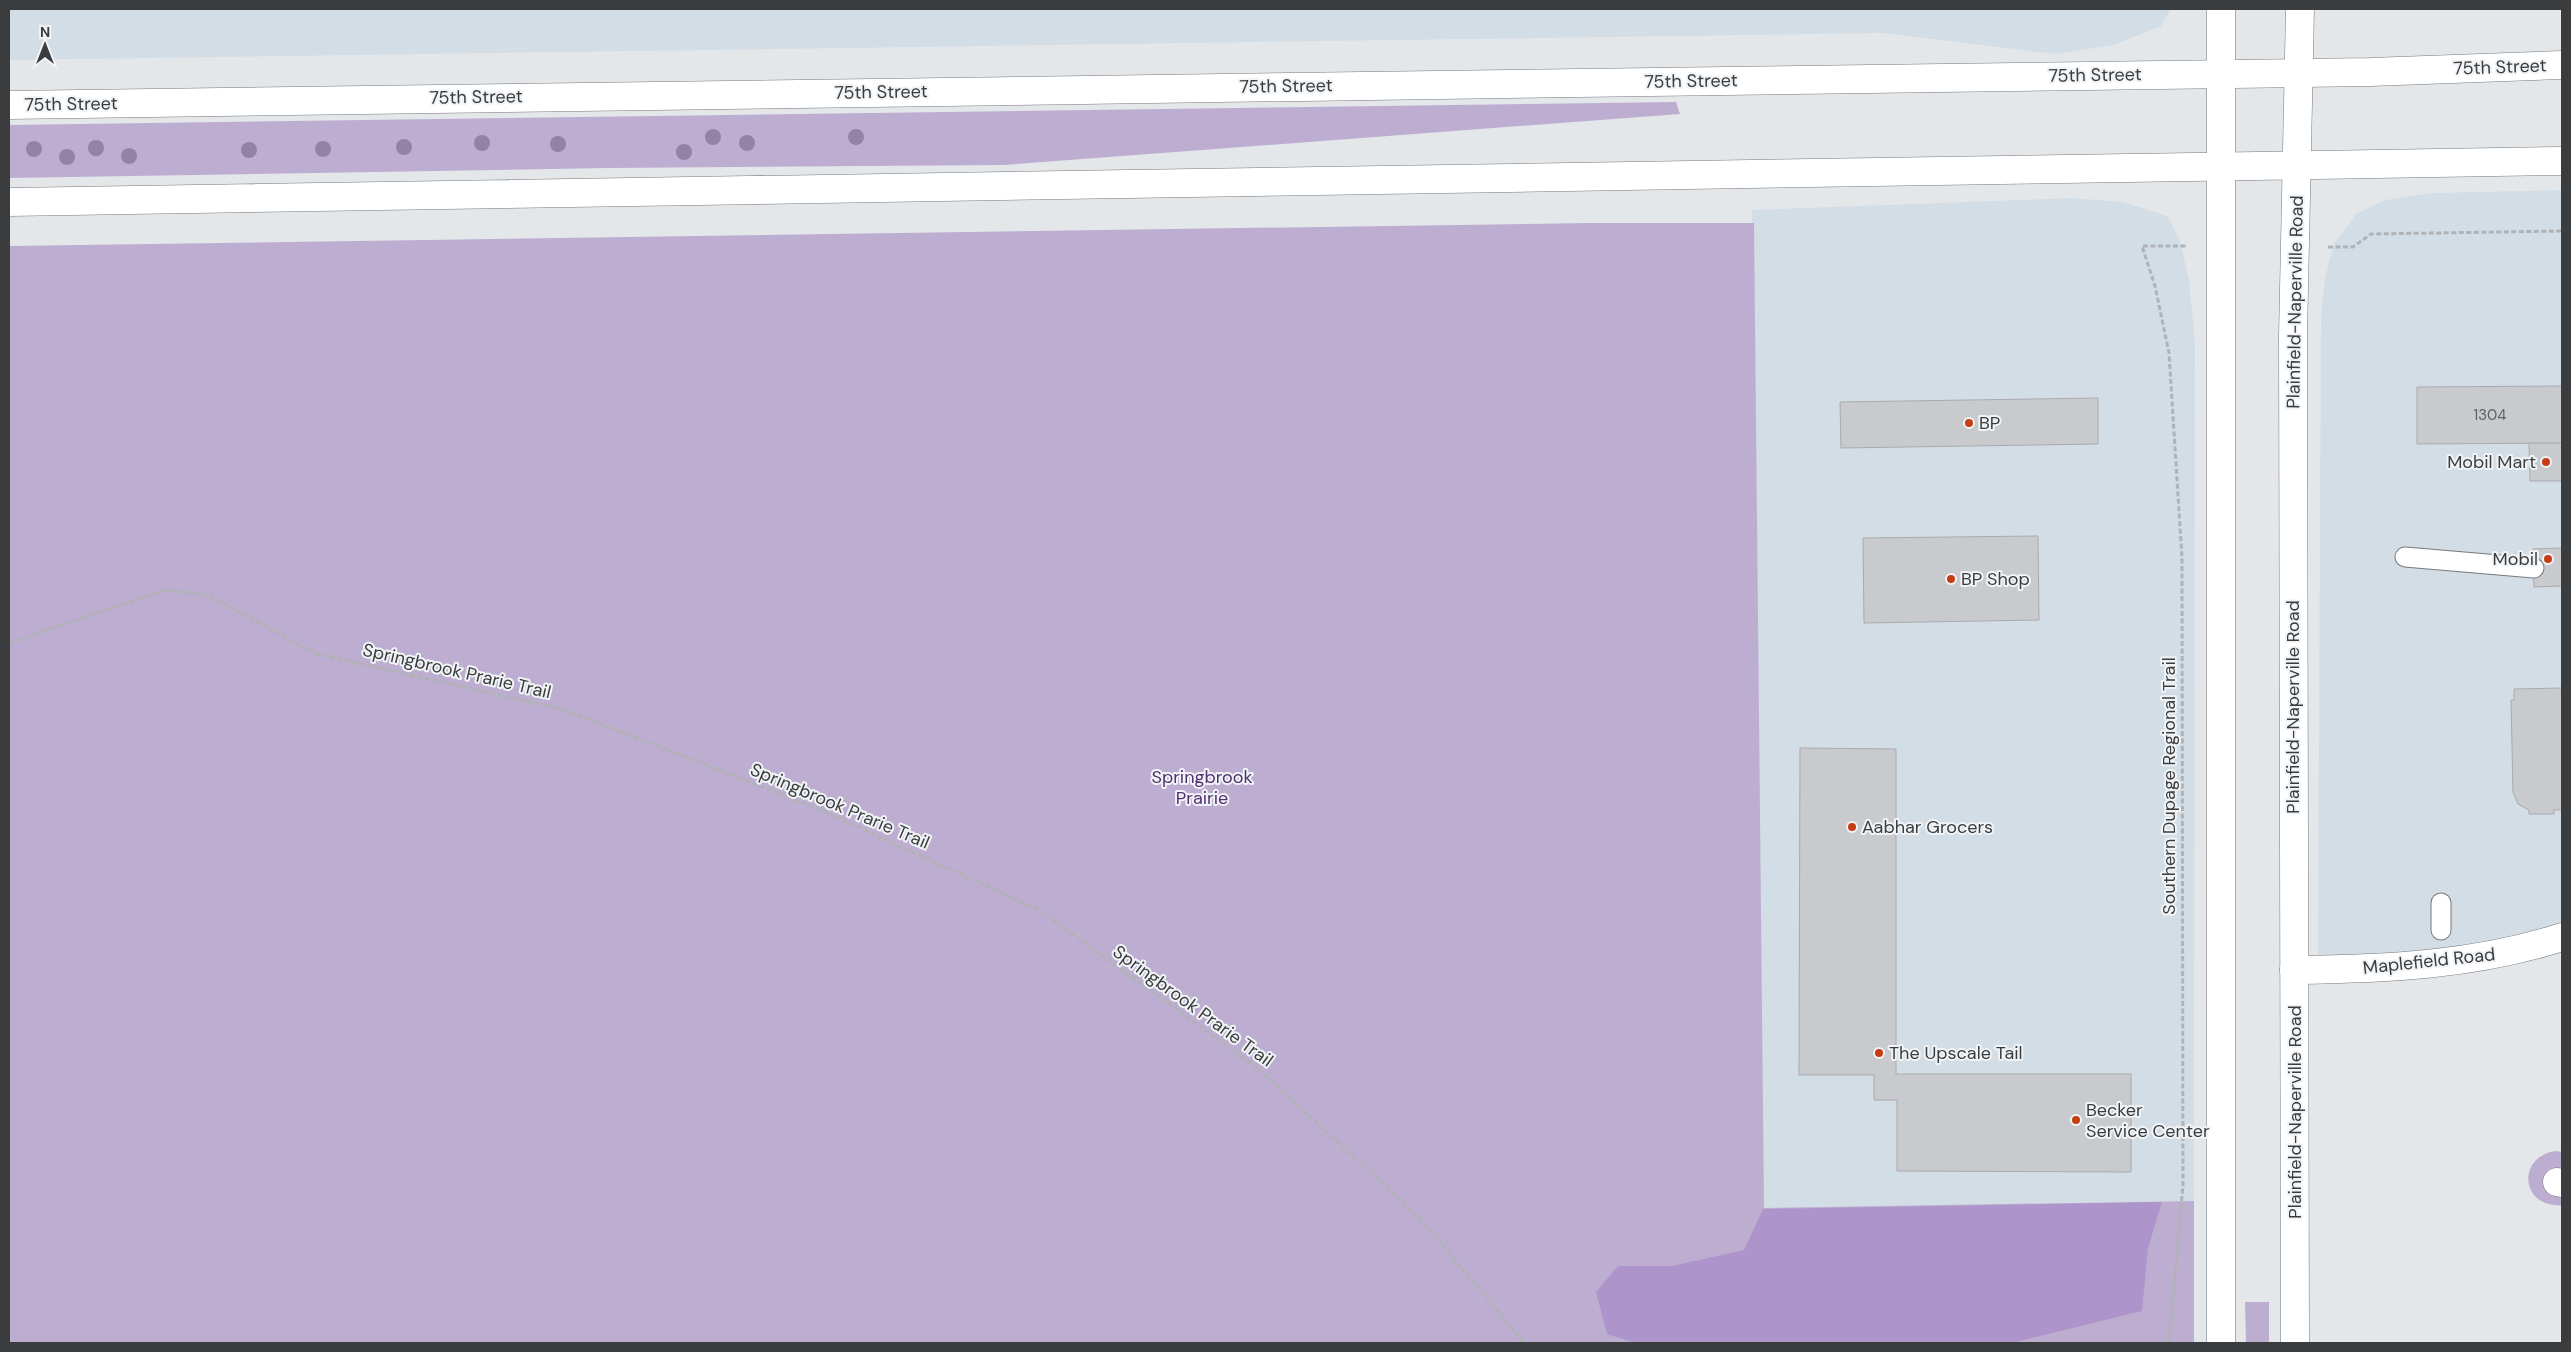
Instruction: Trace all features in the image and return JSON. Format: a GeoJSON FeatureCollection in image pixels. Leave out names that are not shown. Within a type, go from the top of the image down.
{"type":"FeatureCollection","features":[{"type":"Feature","properties":{"kind":"main road"},"geometry":{"type":"LineString","coordinates":[[2220,1343],[2221,9]]}},
{"type":"Feature","properties":{"kind":"main road","name":"Plainfield-Naperville Road"},"geometry":{"type":"LineString","coordinates":[[2295,1343],[2293,336],[2300,9]]}},
{"type":"Feature","properties":{"kind":"main road","name":"75th Street"},"geometry":{"type":"LineString","coordinates":[[9,105],[2221,74],[2562,65]]}},
{"type":"Feature","properties":{"kind":"main road"},"geometry":{"type":"LineString","coordinates":[[9,202],[1272,186],[2221,170],[2562,161]]}},
{"type":"Feature","properties":{"kind":"main road","name":"Maplefield Road"},"geometry":{"type":"LineString","coordinates":[[2294,970],[2398,967],[2441,962],[2492,955],[2562,937]]}},
{"type":"Feature","properties":{"kind":"lane"},"geometry":{"type":"LineString","coordinates":[[2405,557],[2534,568]]}},
{"type":"Feature","properties":{"kind":"lane"},"geometry":{"type":"LineString","coordinates":[[2441,902],[2441,930]]}},
{"type":"Feature","properties":{"kind":"path"},"geometry":{"type":"LineString","coordinates":[[2330,247],[2353,247],[2371,234],[2562,231]]}},
{"type":"Feature","properties":{"kind":"path","name":"Southern Dupage Regional Trail"},"geometry":{"type":"LineString","coordinates":[[2157,246],[2142,246],[2155,286],[2168,353],[2182,558],[2183,1185],[2169,1343]]}},
{"type":"Feature","properties":{"kind":"path","name":"Springbrook Prarie Trail"},"geometry":{"type":"LineString","coordinates":[[9,643],[165,590],[207,595],[317,654],[562,709],[812,806],[1032,907],[1256,1067],[1422,1219],[1524,1343]]}},
{"type":"Feature","properties":{"kind":"shaded area"},"geometry":{"type":"Polygon","coordinates":[[[9,9],[2171,9],[2161,26],[2114,45],[2055,54],[1884,33],[9,60],[9,9]]]}},
{"type":"Feature","properties":{"kind":"shaded area"},"geometry":{"type":"Polygon","coordinates":[[[2562,190],[2562,932],[2545,938],[2318,963],[2321,315],[2325,278],[2334,244],[2356,214],[2385,200],[2434,193],[2562,190]]]}},
{"type":"Feature","properties":{"kind":"shaded area"},"geometry":{"type":"Polygon","coordinates":[[[2072,198],[2123,202],[2167,216],[2180,240],[2189,280],[2195,342],[2194,1202],[1763,1209],[1752,210],[2072,198]]]}},
{"type":"Feature","properties":{"kind":"shaded area"},"geometry":{"type":"Polygon","coordinates":[[[2162,1202],[2148,1248],[2142,1311],[2012,1343],[1636,1343],[1607,1334],[1596,1292],[1618,1266],[1672,1266],[1744,1250],[1763,1209],[2162,1202]]]}},
{"type":"Feature","properties":{"kind":"green space"},"geometry":{"type":"Polygon","coordinates":[[[1676,102],[1680,114],[1004,165],[610,168],[9,178],[9,125],[1676,102]]]}},
{"type":"Feature","properties":{"kind":"green space","name":"Springbrook Prairie"},"geometry":{"type":"Polygon","coordinates":[[[1588,223],[1754,223],[1764,1208],[2194,1201],[2194,1343],[9,1343],[9,246],[1588,223]]]}},
{"type":"Feature","properties":{"kind":"green space"},"geometry":{"type":"Polygon","coordinates":[[[2555,1151],[2562,1152],[2562,1205],[2549,1204],[2538,1199],[2532,1192],[2528,1182],[2529,1172],[2534,1163],[2542,1155],[2555,1151]]]}},
{"type":"Feature","properties":{"kind":"green space"},"geometry":{"type":"Polygon","coordinates":[[[2245,1302],[2269,1302],[2269,1343],[2246,1343],[2245,1302]]]}},
{"type":"Feature","properties":{"kind":"building"},"geometry":{"type":"Polygon","coordinates":[[[2562,386],[2562,443],[2417,444],[2417,387],[2562,386]]]}},
{"type":"Feature","properties":{"kind":"building","name":"BP"},"geometry":{"type":"Polygon","coordinates":[[[2098,398],[2098,444],[1841,448],[1840,402],[2098,398]]]}},
{"type":"Feature","properties":{"kind":"building","name":"Mobil Mart"},"geometry":{"type":"Polygon","coordinates":[[[2529,443],[2562,443],[2562,481],[2530,481],[2529,443]]]}},
{"type":"Feature","properties":{"kind":"building","name":"BP Shop"},"geometry":{"type":"Polygon","coordinates":[[[2038,536],[2039,620],[1864,623],[1863,538],[2038,536]]]}},
{"type":"Feature","properties":{"kind":"building","name":"Mobil"},"geometry":{"type":"Polygon","coordinates":[[[2562,548],[2562,586],[2534,587],[2533,549],[2562,548]]]}},
{"type":"Feature","properties":{"kind":"building"},"geometry":{"type":"Polygon","coordinates":[[[2562,688],[2562,810],[2554,810],[2554,814],[2529,814],[2529,810],[2518,804],[2513,792],[2511,700],[2514,700],[2514,689],[2562,688]]]}},
{"type":"Feature","properties":{"kind":"building"},"geometry":{"type":"Polygon","coordinates":[[[1800,748],[1896,749],[1896,1074],[2131,1074],[2131,1172],[1897,1171],[1897,1100],[1874,1100],[1874,1075],[1799,1075],[1800,748]]]}},
{"type":"Feature","properties":{"kind":"place","name":"BP"},"geometry":{"type":"Point","coordinates":[1969,423]}},
{"type":"Feature","properties":{"kind":"place","name":"Mobil Mart"},"geometry":{"type":"Point","coordinates":[2546,462]}},
{"type":"Feature","properties":{"kind":"place","name":"Mobil"},"geometry":{"type":"Point","coordinates":[2548,559]}},
{"type":"Feature","properties":{"kind":"place","name":"BP Shop"},"geometry":{"type":"Point","coordinates":[1951,579]}},
{"type":"Feature","properties":{"kind":"place","name":"Aabhar Grocers"},"geometry":{"type":"Point","coordinates":[1852,827]}},
{"type":"Feature","properties":{"kind":"place","name":"The Upscale Tail"},"geometry":{"type":"Point","coordinates":[1879,1053]}},
{"type":"Feature","properties":{"kind":"place","name":"Becker Service Center"},"geometry":{"type":"Point","coordinates":[2076,1120]}}]}
